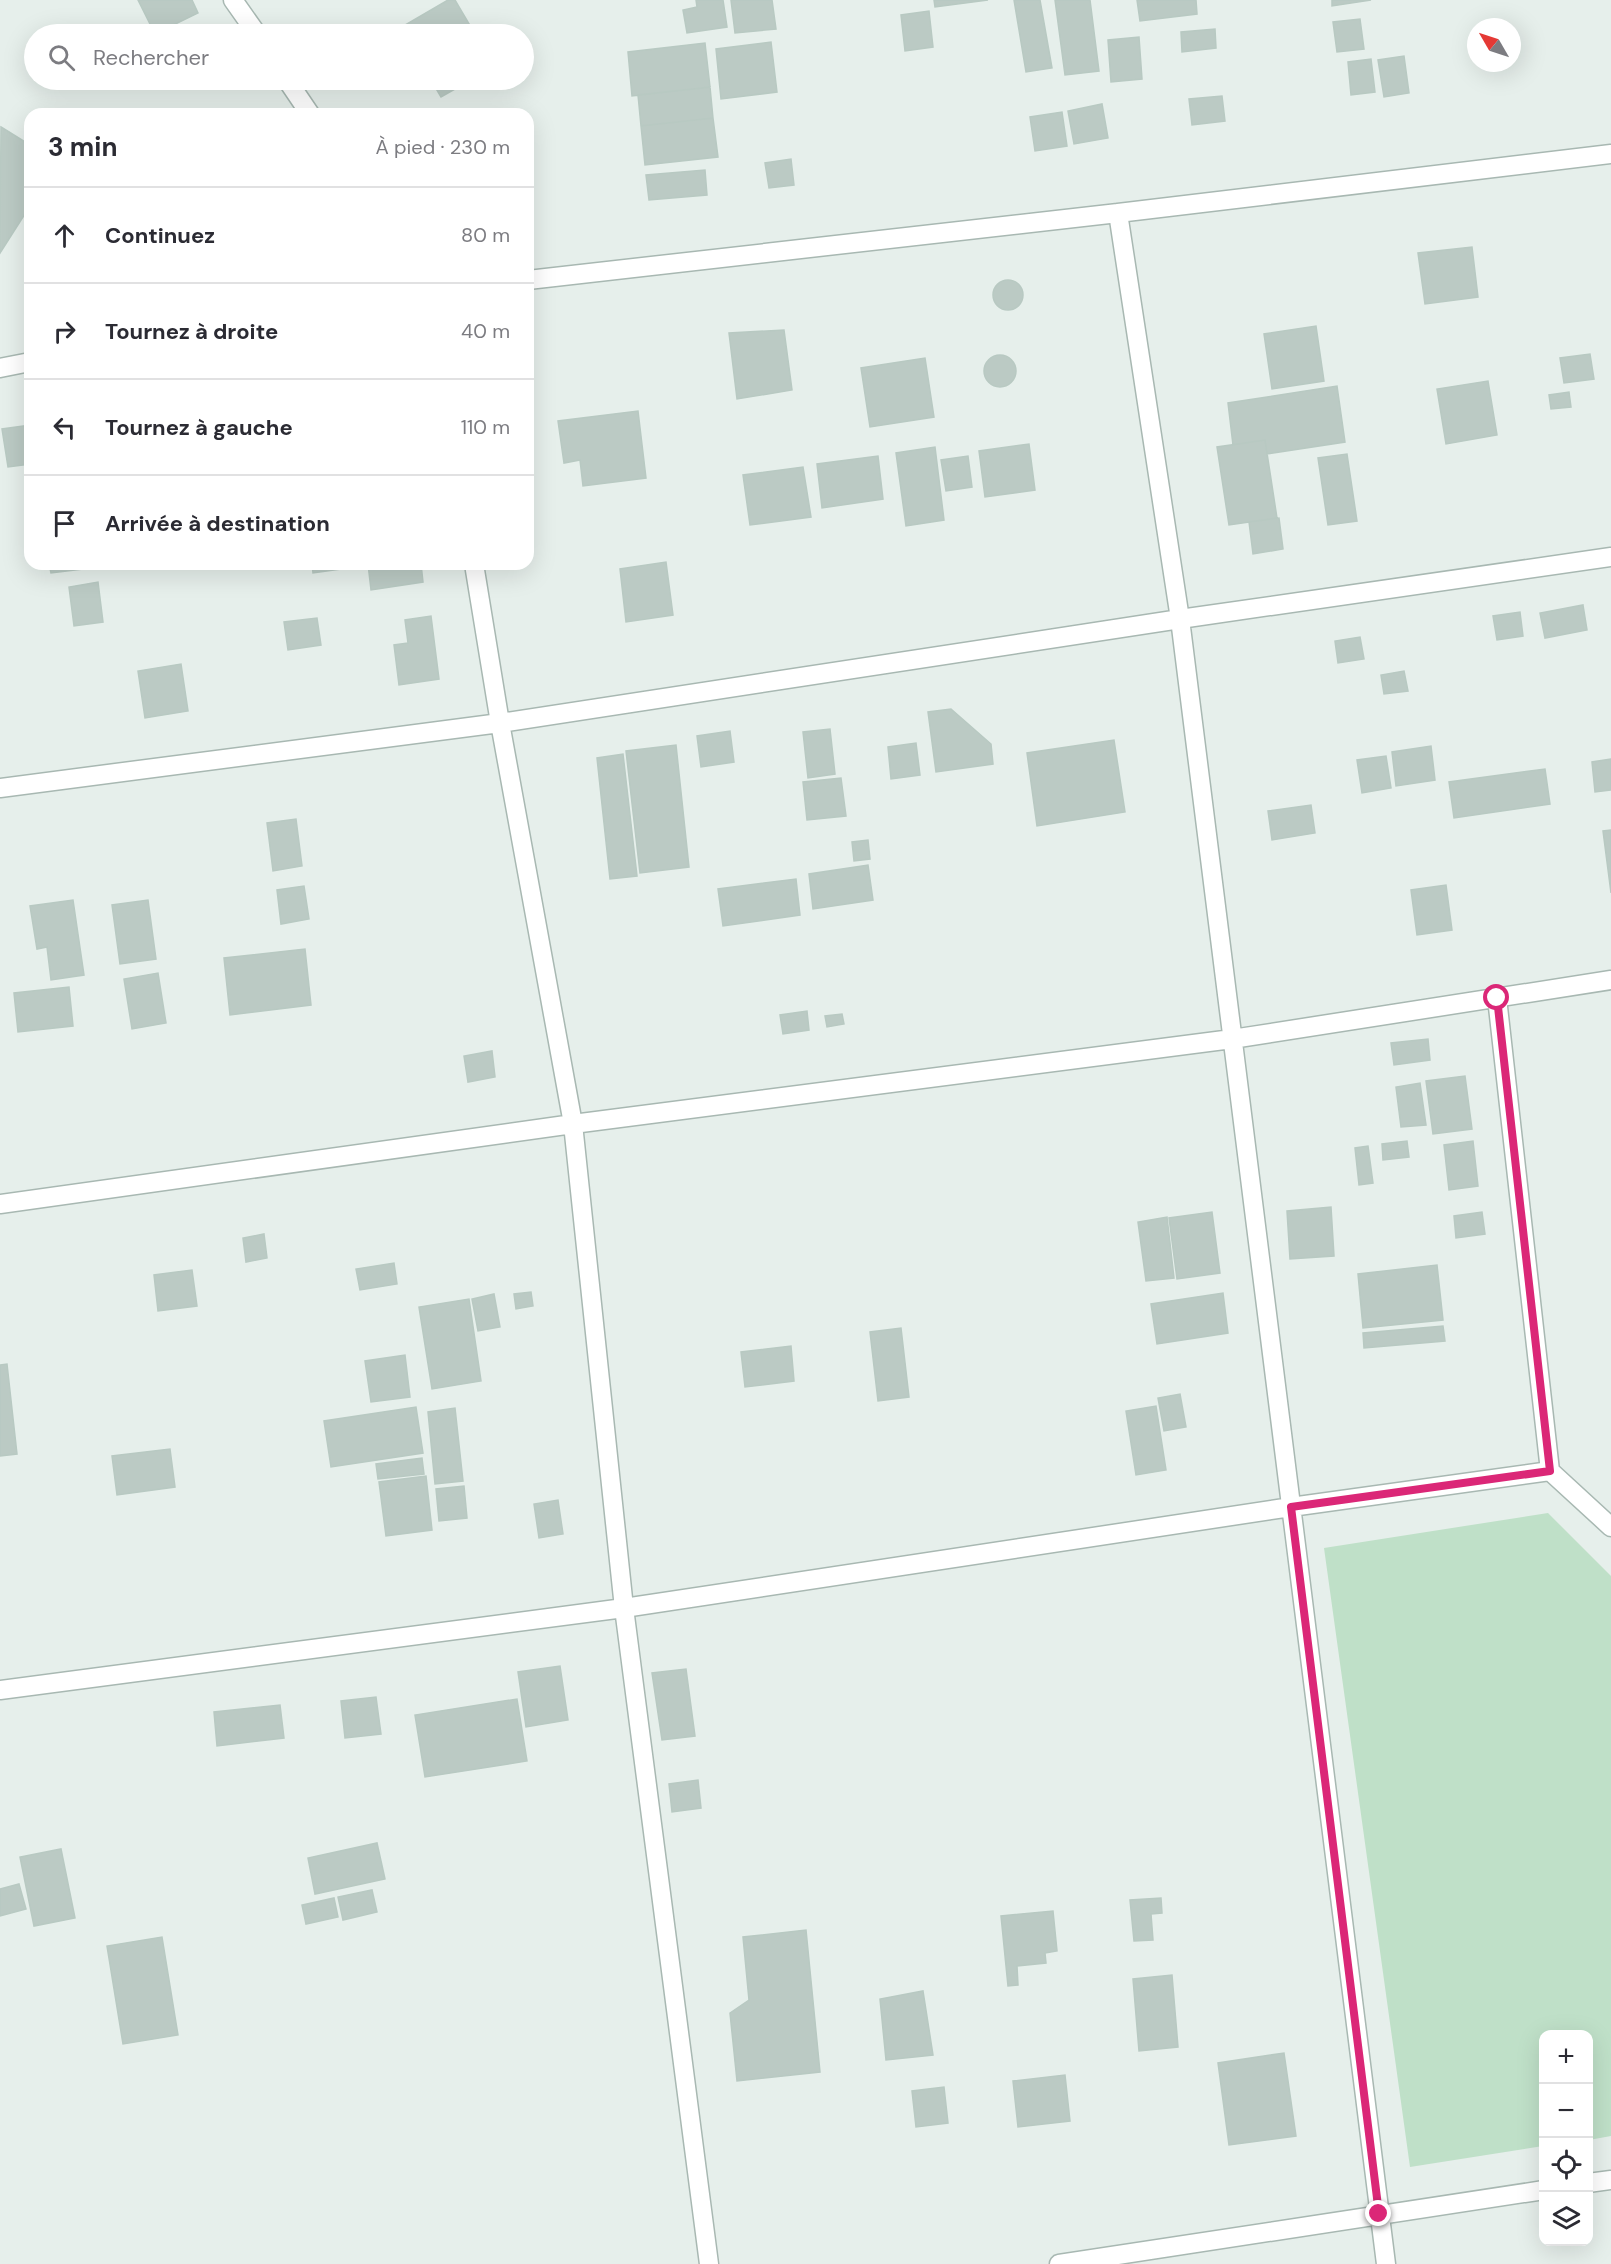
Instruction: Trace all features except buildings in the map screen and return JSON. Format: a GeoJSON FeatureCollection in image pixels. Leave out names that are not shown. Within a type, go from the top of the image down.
{"type":"FeatureCollection","features":[{"type":"Feature","properties":{"kind":"street"},"geometry":{"type":"LineString","coordinates":[[233,0],[249,24]]}},
{"type":"Feature","properties":{"kind":"street"},"geometry":{"type":"LineString","coordinates":[[294,90],[306,108]]}},
{"type":"Feature","properties":{"kind":"street"},"geometry":{"type":"LineString","coordinates":[[534,279],[1611,154]]}},
{"type":"Feature","properties":{"kind":"street"},"geometry":{"type":"LineString","coordinates":[[1118,213],[1180,619],[1386,2264]]}},
{"type":"Feature","properties":{"kind":"street"},"geometry":{"type":"LineString","coordinates":[[0,368],[24,363]]}},
{"type":"Feature","properties":{"kind":"street"},"geometry":{"type":"LineString","coordinates":[[0,788],[500,723],[1180,619],[1611,557]]}},
{"type":"Feature","properties":{"kind":"street"},"geometry":{"type":"LineString","coordinates":[[475,570],[500,723],[573,1124],[624,1608],[709,2264]]}},
{"type":"Feature","properties":{"kind":"street"},"geometry":{"type":"LineString","coordinates":[[0,1204],[573,1124],[1232,1039],[1611,980]]}},
{"type":"Feature","properties":{"kind":"street"},"geometry":{"type":"LineString","coordinates":[[1497,998],[1550,1471],[1611,1527]]}},
{"type":"Feature","properties":{"kind":"street"},"geometry":{"type":"LineString","coordinates":[[0,1690],[624,1608],[1291,1507],[1550,1471]]}},
{"type":"Feature","properties":{"kind":"street"},"geometry":{"type":"LineString","coordinates":[[1593,2182],[1611,2180]]}},
{"type":"Feature","properties":{"kind":"street"},"geometry":{"type":"LineString","coordinates":[[1059,2264],[1539,2191]]}},
{"type":"Feature","properties":{"kind":"green space"},"geometry":{"type":"Polygon","coordinates":[[[1548,1513],[1611,1576],[1611,2136],[1593,2139],[1593,2030],[1539,2030],[1539,2147],[1410,2167],[1324,1548],[1548,1513]]]}},
{"type":"Feature","properties":{"kind":"route"},"geometry":{"type":"LineString","coordinates":[[1379,2214],[1291,1507],[1550,1471],[1497,998]]}}]}
